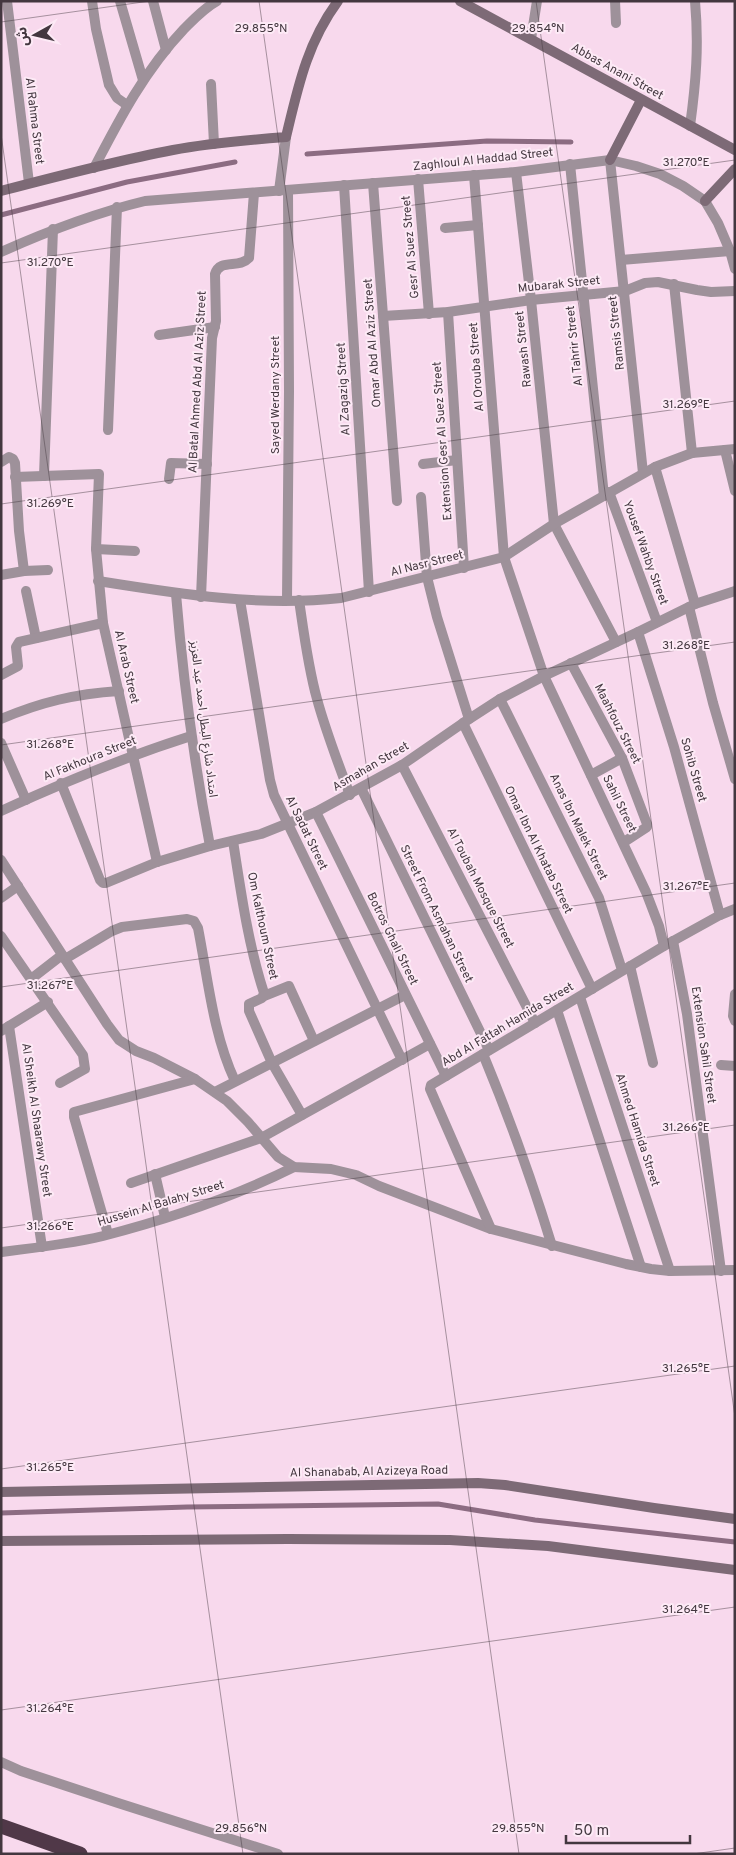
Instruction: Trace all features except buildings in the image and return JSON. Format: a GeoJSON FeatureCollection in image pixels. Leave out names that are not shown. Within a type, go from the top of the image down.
{"type":"FeatureCollection","features":[{"type":"Feature","properties":{"kind":"highway"},"geometry":{"type":"LineString","coordinates":[[1,1826],[80,1854]]}},
{"type":"Feature","properties":{"kind":"street","name":"Al Rahma Street"},"geometry":{"type":"LineString","coordinates":[[7,1],[29,183]]}},
{"type":"Feature","properties":{"kind":"street"},"geometry":{"type":"LineString","coordinates":[[102,1],[93,5],[109,85],[117,98],[127,104]]}},
{"type":"Feature","properties":{"kind":"street"},"geometry":{"type":"LineString","coordinates":[[120,1],[143,80]]}},
{"type":"Feature","properties":{"kind":"street"},"geometry":{"type":"LineString","coordinates":[[153,1],[166,50]]}},
{"type":"Feature","properties":{"kind":"street"},"geometry":{"type":"LineString","coordinates":[[94,168],[127,104],[143,80],[166,50],[200,13],[217,1]]}},
{"type":"Feature","properties":{"kind":"street"},"geometry":{"type":"LineString","coordinates":[[1,191],[158,153],[214,144],[286,137],[301,76],[312,46],[324,20],[338,1]]}},
{"type":"Feature","properties":{"kind":"street","name":"Abbas Anani Street"},"geometry":{"type":"LineString","coordinates":[[460,1],[735,150]]}},
{"type":"Feature","properties":{"kind":"street"},"geometry":{"type":"LineString","coordinates":[[531,39],[537,1]]}},
{"type":"Feature","properties":{"kind":"street"},"geometry":{"type":"LineString","coordinates":[[615,1],[616,23]]}},
{"type":"Feature","properties":{"kind":"street"},"geometry":{"type":"LineString","coordinates":[[690,126],[696,82],[698,37],[695,1]]}},
{"type":"Feature","properties":{"kind":"street"},"geometry":{"type":"LineString","coordinates":[[210,84],[214,144]]}},
{"type":"Feature","properties":{"kind":"street"},"geometry":{"type":"LineString","coordinates":[[610,160],[640,100]]}},
{"type":"Feature","properties":{"kind":"street","name":"Sayed Werdany Street"},"geometry":{"type":"LineString","coordinates":[[286,137],[283,190],[289,391],[287,600]]}},
{"type":"Feature","properties":{"kind":"street","name":"Zaghloul Al Haddad Street"},"geometry":{"type":"LineString","coordinates":[[1,252],[53,229],[118,207],[145,201],[516,172],[610,160],[660,174],[683,186],[705,201]]}},
{"type":"Feature","properties":{"kind":"street","name":"Ramsis Street"},"geometry":{"type":"LineString","coordinates":[[610,160],[644,473]]}},
{"type":"Feature","properties":{"kind":"street","name":"Al Tahrir Street"},"geometry":{"type":"LineString","coordinates":[[570,164],[582,295],[606,494]]}},
{"type":"Feature","properties":{"kind":"street"},"geometry":{"type":"LineString","coordinates":[[735,169],[705,201],[718,223],[730,251],[735,269]]}},
{"type":"Feature","properties":{"kind":"street","name":"Rawash Street"},"geometry":{"type":"LineString","coordinates":[[516,172],[554,524]]}},
{"type":"Feature","properties":{"kind":"street","name":"Al Orouba Street"},"geometry":{"type":"LineString","coordinates":[[474,175],[504,557],[544,676]]}},
{"type":"Feature","properties":{"kind":"street","name":"Gesr Al Suez Street"},"geometry":{"type":"LineString","coordinates":[[418,179],[429,314]]}},
{"type":"Feature","properties":{"kind":"street","name":"Omar Abd Al Aziz Street"},"geometry":{"type":"LineString","coordinates":[[373,183],[397,501]]}},
{"type":"Feature","properties":{"kind":"street","name":"Al Zagazig Street"},"geometry":{"type":"LineString","coordinates":[[344,185],[369,592]]}},
{"type":"Feature","properties":{"kind":"street","name":"Al Batal Ahmed Abd Al Aziz Street"},"geometry":{"type":"LineString","coordinates":[[201,597],[212,338],[215,327],[215,274],[216,269],[220,266],[242,263],[249,258],[254,192]]}},
{"type":"Feature","properties":{"kind":"street"},"geometry":{"type":"LineString","coordinates":[[108,430],[118,207]]}},
{"type":"Feature","properties":{"kind":"street"},"geometry":{"type":"LineString","coordinates":[[445,228],[478,224]]}},
{"type":"Feature","properties":{"kind":"street"},"geometry":{"type":"LineString","coordinates":[[15,477],[44,476],[53,229]]}},
{"type":"Feature","properties":{"kind":"street"},"geometry":{"type":"LineString","coordinates":[[621,260],[730,251]]}},
{"type":"Feature","properties":{"kind":"street","name":"Mubarak Street"},"geometry":{"type":"LineString","coordinates":[[383,316],[429,314],[531,300],[625,291],[645,283],[658,282],[711,292],[735,290]]}},
{"type":"Feature","properties":{"kind":"street"},"geometry":{"type":"LineString","coordinates":[[674,284],[692,453]]}},
{"type":"Feature","properties":{"kind":"street","name":"Extension Gesr Al Suez Street"},"geometry":{"type":"LineString","coordinates":[[448,312],[464,568]]}},
{"type":"Feature","properties":{"kind":"street"},"geometry":{"type":"LineString","coordinates":[[159,335],[215,327]]}},
{"type":"Feature","properties":{"kind":"street"},"geometry":{"type":"LineString","coordinates":[[730,449],[735,491]]}},
{"type":"Feature","properties":{"kind":"street","name":"Al Nasr Street"},"geometry":{"type":"LineString","coordinates":[[98,581],[176,594],[240,600],[341,598],[504,557],[554,524],[654,467],[692,453],[730,449]]}},
{"type":"Feature","properties":{"kind":"street"},"geometry":{"type":"LineString","coordinates":[[3,460],[9,457],[13,459],[24,571]]}},
{"type":"Feature","properties":{"kind":"street"},"geometry":{"type":"LineString","coordinates":[[423,464],[457,460]]}},
{"type":"Feature","properties":{"kind":"street"},"geometry":{"type":"LineString","coordinates":[[169,479],[171,463],[207,464]]}},
{"type":"Feature","properties":{"kind":"street"},"geometry":{"type":"LineString","coordinates":[[654,467],[692,605],[713,703],[735,779]]}},
{"type":"Feature","properties":{"kind":"street","name":"Al Arab Street"},"geometry":{"type":"LineString","coordinates":[[44,476],[99,474],[96,549],[103,623],[157,862]]}},
{"type":"Feature","properties":{"kind":"street","name":"Yousef Wahby Street"},"geometry":{"type":"LineString","coordinates":[[606,494],[657,622]]}},
{"type":"Feature","properties":{"kind":"street","name":"Omar Ibn Al Khatab Street"},"geometry":{"type":"LineString","coordinates":[[421,497],[427,577],[466,721],[592,989]]}},
{"type":"Feature","properties":{"kind":"street"},"geometry":{"type":"LineString","coordinates":[[554,524],[616,642]]}},
{"type":"Feature","properties":{"kind":"street"},"geometry":{"type":"LineString","coordinates":[[96,549],[134,552]]}},
{"type":"Feature","properties":{"kind":"street"},"geometry":{"type":"LineString","coordinates":[[1,575],[24,571],[48,570]]}},
{"type":"Feature","properties":{"kind":"street"},"geometry":{"type":"LineString","coordinates":[[26,591],[36,638]]}},
{"type":"Feature","properties":{"kind":"street","name":"Asmahan Street"},"geometry":{"type":"LineString","coordinates":[[61,783],[103,883],[157,862],[288,824],[316,812],[402,765],[466,721],[544,676],[692,605],[735,591]]}},
{"type":"Feature","properties":{"kind":"street","name":"امتداد شارع البطل احمد عبد العزيز"},"geometry":{"type":"LineString","coordinates":[[176,594],[191,736],[210,846]]}},
{"type":"Feature","properties":{"kind":"street","name":"Al Sadat Street"},"geometry":{"type":"LineString","coordinates":[[240,600],[274,795],[402,1060]]}},
{"type":"Feature","properties":{"kind":"street"},"geometry":{"type":"LineString","coordinates":[[299,600],[306,650],[317,699],[331,747],[350,795]]}},
{"type":"Feature","properties":{"kind":"street"},"geometry":{"type":"LineString","coordinates":[[1,675],[18,666],[17,643],[103,623]]}},
{"type":"Feature","properties":{"kind":"street","name":"Sohib Street"},"geometry":{"type":"LineString","coordinates":[[638,632],[674,747],[720,915]]}},
{"type":"Feature","properties":{"kind":"street","name":"Maahfouz Street"},"geometry":{"type":"LineString","coordinates":[[571,663],[622,758],[647,827],[624,842]]}},
{"type":"Feature","properties":{"kind":"street","name":"Sahil Street"},"geometry":{"type":"LineString","coordinates":[[544,676],[624,842],[668,944]]}},
{"type":"Feature","properties":{"kind":"street"},"geometry":{"type":"LineString","coordinates":[[1,719],[24,709],[54,700],[118,691]]}},
{"type":"Feature","properties":{"kind":"street","name":"Anas Ibn Malek Street"},"geometry":{"type":"LineString","coordinates":[[500,700],[599,898],[626,968],[652,1063]]}},
{"type":"Feature","properties":{"kind":"street","name":"Al Fakhoura Street"},"geometry":{"type":"LineString","coordinates":[[1,811],[61,783],[133,754],[191,736]]}},
{"type":"Feature","properties":{"kind":"street"},"geometry":{"type":"LineString","coordinates":[[1,743],[26,800]]}},
{"type":"Feature","properties":{"kind":"street"},"geometry":{"type":"LineString","coordinates":[[591,775],[622,758]]}},
{"type":"Feature","properties":{"kind":"street","name":"Al Toubah Mosque Street"},"geometry":{"type":"LineString","coordinates":[[402,765],[535,1023]]}},
{"type":"Feature","properties":{"kind":"street","name":"Street From Asmahan Street"},"geometry":{"type":"LineString","coordinates":[[362,788],[486,1052],[526,1162],[552,1246]]}},
{"type":"Feature","properties":{"kind":"street","name":"Botros Ghali Street"},"geometry":{"type":"LineString","coordinates":[[316,812],[446,1076]]}},
{"type":"Feature","properties":{"kind":"street","name":"Om Kalthoum Street"},"geometry":{"type":"LineString","coordinates":[[233,841],[244,907],[264,996],[249,1004],[249,1011],[272,1062],[302,1115]]}},
{"type":"Feature","properties":{"kind":"street"},"geometry":{"type":"LineString","coordinates":[[1,860],[119,1040],[136,1051],[195,1079],[215,1092],[236,1109],[278,1158],[294,1166],[332,1169],[356,1176],[491,1229],[552,1246],[641,1267],[670,1271],[735,1270]]}},
{"type":"Feature","properties":{"kind":"street"},"geometry":{"type":"LineString","coordinates":[[1,898],[18,886]]}},
{"type":"Feature","properties":{"kind":"street","name":"Abd Al Fattah Hamida Street"},"geometry":{"type":"LineString","coordinates":[[491,1229],[430,1089],[431,1085],[626,968],[720,915],[735,909]]}},
{"type":"Feature","properties":{"kind":"street"},"geometry":{"type":"LineString","coordinates":[[31,978],[64,957],[122,927],[187,918],[194,921],[198,928],[218,1035],[235,1081]]}},
{"type":"Feature","properties":{"kind":"street"},"geometry":{"type":"LineString","coordinates":[[3,942],[48,1002],[83,1055],[84,1069],[60,1083]]}},
{"type":"Feature","properties":{"kind":"street","name":"Extension Sahil Street"},"geometry":{"type":"LineString","coordinates":[[668,944],[687,1014],[721,1271]]}},
{"type":"Feature","properties":{"kind":"street"},"geometry":{"type":"LineString","coordinates":[[264,996],[289,986],[314,1041]]}},
{"type":"Feature","properties":{"kind":"street"},"geometry":{"type":"LineString","coordinates":[[735,994],[732,1016],[735,1021]]}},
{"type":"Feature","properties":{"kind":"street"},"geometry":{"type":"LineString","coordinates":[[215,1092],[405,995]]}},
{"type":"Feature","properties":{"kind":"street","name":"Ahmed Hamida Street"},"geometry":{"type":"LineString","coordinates":[[580,997],[670,1271]]}},
{"type":"Feature","properties":{"kind":"street","name":"Al Sheikh Al Shaarawy Street"},"geometry":{"type":"LineString","coordinates":[[42,1247],[4,1027],[48,1002]]}},
{"type":"Feature","properties":{"kind":"street"},"geometry":{"type":"LineString","coordinates":[[557,1010],[641,1267]]}},
{"type":"Feature","properties":{"kind":"street"},"geometry":{"type":"LineString","coordinates":[[132,1183],[261,1138],[430,1044]]}},
{"type":"Feature","properties":{"kind":"street"},"geometry":{"type":"LineString","coordinates":[[721,1065],[735,1066]]}},
{"type":"Feature","properties":{"kind":"street"},"geometry":{"type":"LineString","coordinates":[[108,1234],[74,1112],[195,1079]]}},
{"type":"Feature","properties":{"kind":"street","name":"Hussein Al Balahy Street"},"geometry":{"type":"LineString","coordinates":[[1,1252],[42,1247],[108,1234],[165,1217],[255,1186],[294,1166]]}},
{"type":"Feature","properties":{"kind":"street"},"geometry":{"type":"LineString","coordinates":[[155,1174],[165,1217]]}},
{"type":"Feature","properties":{"kind":"street","name":"Al Shanabab, Al Azizeya Road"},"geometry":{"type":"LineString","coordinates":[[1,1492],[478,1483],[505,1485],[735,1519]]}},
{"type":"Feature","properties":{"kind":"street"},"geometry":{"type":"LineString","coordinates":[[1,1541],[288,1539],[470,1541],[548,1546],[735,1570]]}},
{"type":"Feature","properties":{"kind":"street"},"geometry":{"type":"LineString","coordinates":[[1,1762],[47,1780],[276,1854]]}},
{"type":"Feature","properties":{"kind":"waterway"},"geometry":{"type":"LineString","coordinates":[[307,154],[487,141],[571,142]]}},
{"type":"Feature","properties":{"kind":"waterway"},"geometry":{"type":"LineString","coordinates":[[1,215],[127,182],[235,162]]}},
{"type":"Feature","properties":{"kind":"waterway"},"geometry":{"type":"LineString","coordinates":[[1,1513],[187,1507],[438,1504],[535,1520],[735,1542]]}}]}
